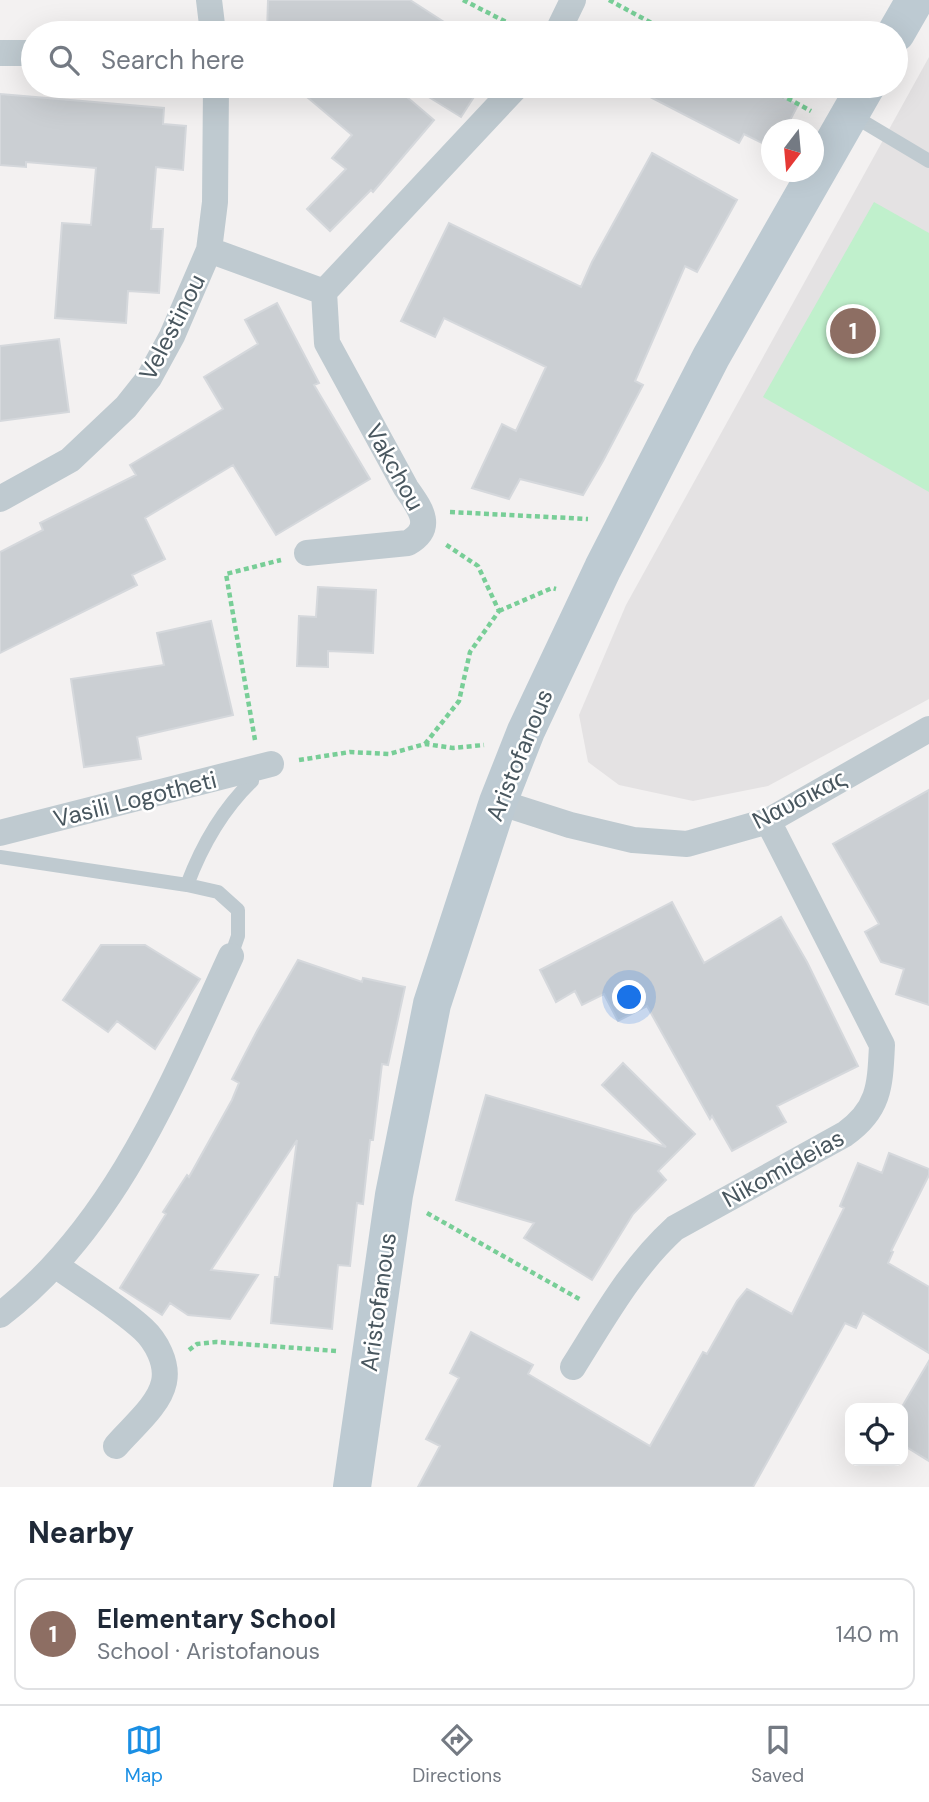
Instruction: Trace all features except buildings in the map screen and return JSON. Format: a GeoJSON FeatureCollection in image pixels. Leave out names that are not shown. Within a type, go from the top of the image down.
{"type":"FeatureCollection","features":[{"type":"Feature","properties":{"kind":"street"},"geometry":{"type":"LineString","coordinates":[[209,0],[212,21]]}},
{"type":"Feature","properties":{"kind":"street"},"geometry":{"type":"LineString","coordinates":[[563,21],[573,0]]}},
{"type":"Feature","properties":{"kind":"street"},"geometry":{"type":"LineString","coordinates":[[903,21],[915,0]]}},
{"type":"Feature","properties":{"kind":"street"},"geometry":{"type":"LineString","coordinates":[[0,52],[21,53]]}},
{"type":"Feature","properties":{"kind":"street","name":"Velestinou"},"geometry":{"type":"LineString","coordinates":[[2,494],[70,460],[126,407],[149,378],[172,336],[209,250],[215,202],[216,98]]}},
{"type":"Feature","properties":{"kind":"street"},"geometry":{"type":"LineString","coordinates":[[209,250],[324,292],[506,98]]}},
{"type":"Feature","properties":{"kind":"street","name":"Aristofanous"},"geometry":{"type":"LineString","coordinates":[[352,1487],[394,1195],[432,1004],[498,802],[516,754],[627,521],[712,357],[853,109]]}},
{"type":"Feature","properties":{"kind":"street","name":"Vakchou"},"geometry":{"type":"LineString","coordinates":[[307,553],[408,543],[416,539],[424,520],[421,510],[406,488],[327,343],[324,292]]}},
{"type":"Feature","properties":{"kind":"street","name":"Ναυσικας"},"geometry":{"type":"LineString","coordinates":[[498,802],[570,825],[633,840],[687,844],[768,821],[929,729]]}},
{"type":"Feature","properties":{"kind":"street","name":"Vasili Logotheti"},"geometry":{"type":"LineString","coordinates":[[0,833],[260,768]]}},
{"type":"Feature","properties":{"kind":"street","name":"Nikomideias"},"geometry":{"type":"LineString","coordinates":[[573,1367],[632,1274],[655,1246],[675,1228],[845,1134],[860,1123],[876,1099],[882,1045],[768,821]]}},
{"type":"Feature","properties":{"kind":"street"},"geometry":{"type":"LineString","coordinates":[[0,1315],[55,1265],[108,1197],[172,1084],[231,956]]}},
{"type":"Feature","properties":{"kind":"street"},"geometry":{"type":"LineString","coordinates":[[55,1265],[144,1329],[157,1347],[164,1367],[164,1382],[157,1399],[116,1446]]}},
{"type":"Feature","properties":{"kind":"lane"},"geometry":{"type":"LineString","coordinates":[[853,109],[929,162]]}},
{"type":"Feature","properties":{"kind":"lane"},"geometry":{"type":"LineString","coordinates":[[187,885],[199,854],[231,802],[252,781],[260,768]]}},
{"type":"Feature","properties":{"kind":"lane"},"geometry":{"type":"LineString","coordinates":[[0,857],[218,892],[238,910],[238,936],[231,956]]}},
{"type":"Feature","properties":{"kind":"path"},"geometry":{"type":"LineString","coordinates":[[463,0],[505,21]]}},
{"type":"Feature","properties":{"kind":"path"},"geometry":{"type":"LineString","coordinates":[[609,0],[648,21]]}},
{"type":"Feature","properties":{"kind":"path"},"geometry":{"type":"LineString","coordinates":[[811,98],[853,109]]}},
{"type":"Feature","properties":{"kind":"path"},"geometry":{"type":"LineString","coordinates":[[445,512],[627,521]]}},
{"type":"Feature","properties":{"kind":"path"},"geometry":{"type":"LineString","coordinates":[[450,548],[478,566],[499,611]]}},
{"type":"Feature","properties":{"kind":"path"},"geometry":{"type":"LineString","coordinates":[[307,553],[226,573],[260,768],[351,752],[389,754],[425,744],[453,748],[490,744],[516,754]]}},
{"type":"Feature","properties":{"kind":"path"},"geometry":{"type":"LineString","coordinates":[[425,744],[459,701],[470,652],[499,611],[552,588],[590,595]]}},
{"type":"Feature","properties":{"kind":"path"},"geometry":{"type":"LineString","coordinates":[[394,1195],[606,1314]]}},
{"type":"Feature","properties":{"kind":"path"},"geometry":{"type":"LineString","coordinates":[[164,1367],[197,1344],[216,1342],[371,1354]]}},
{"type":"Feature","properties":{"kind":"shaded area"},"geometry":{"type":"Polygon","coordinates":[[[929,57],[929,699],[768,786],[693,801],[619,785],[588,762],[579,715],[626,605],[929,57]]]}},
{"type":"Feature","properties":{"kind":"green space"},"geometry":{"type":"Polygon","coordinates":[[[874,202],[929,233],[929,492],[763,397],[874,202]]]}},
{"type":"Feature","properties":{"kind":"place","name":"Elementary School"},"geometry":{"type":"Point","coordinates":[853,331]}}]}
